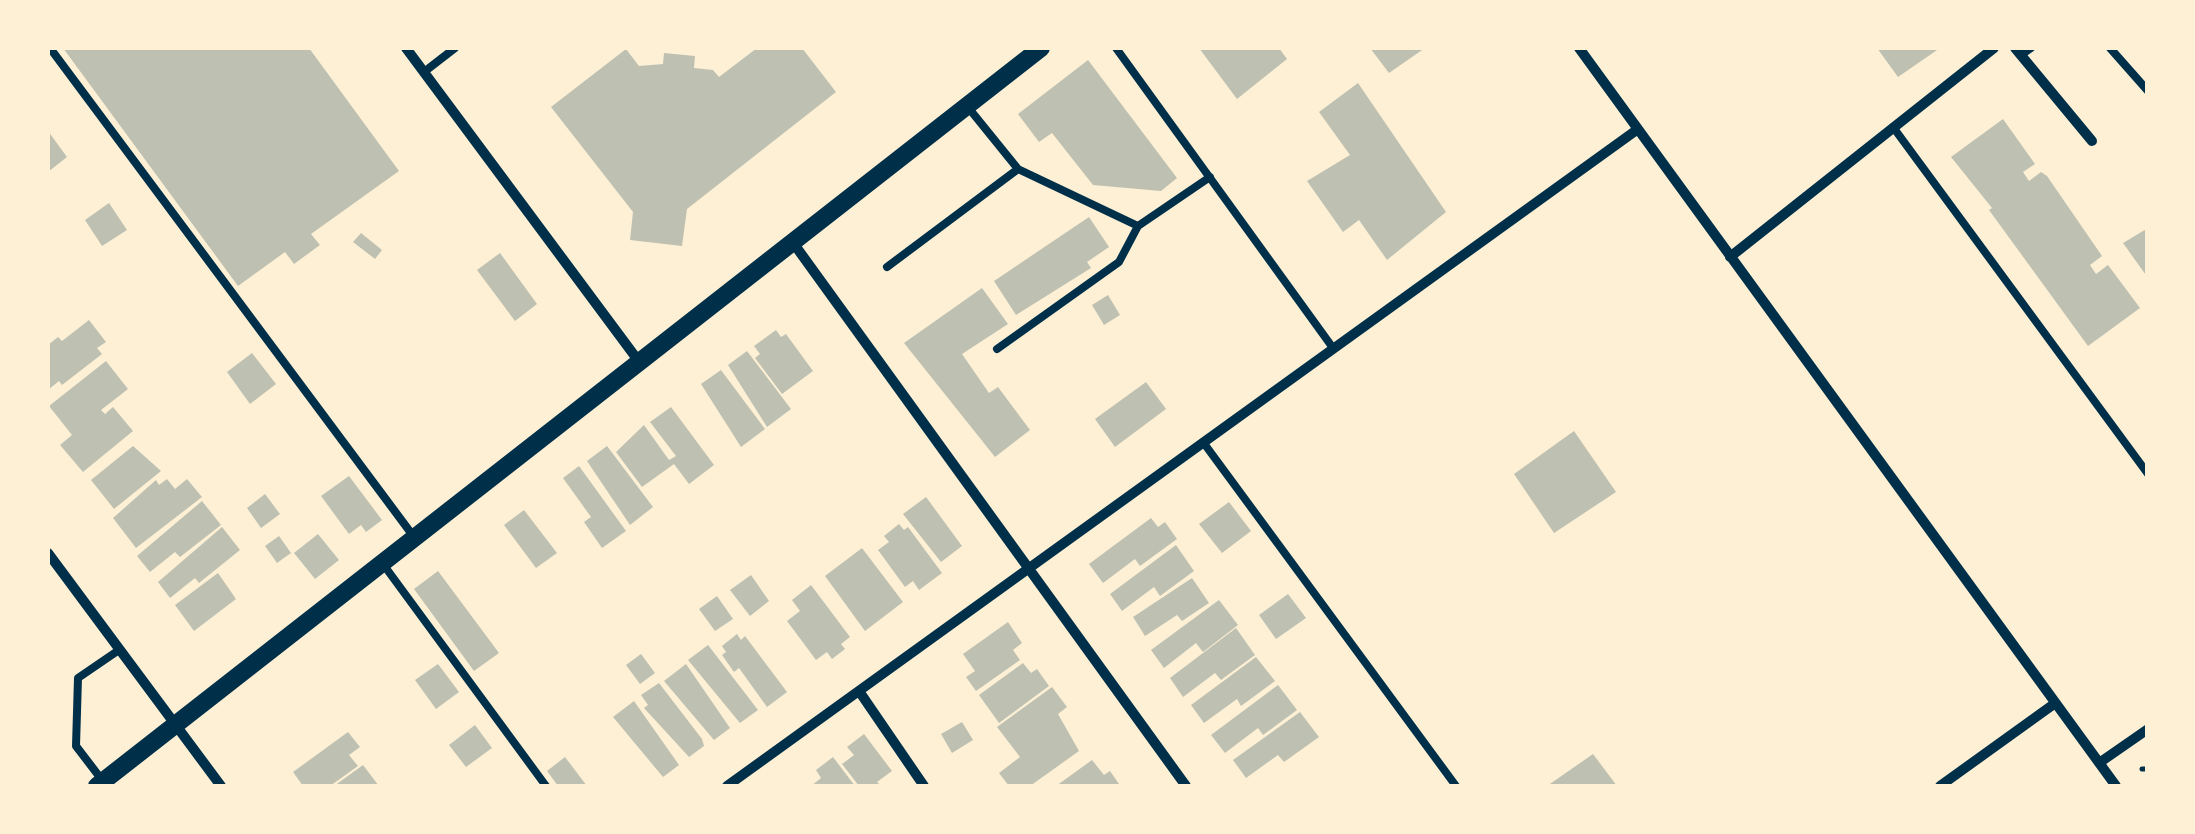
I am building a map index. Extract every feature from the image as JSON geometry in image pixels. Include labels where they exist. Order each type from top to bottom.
[{"type":"street","points":[[406,48],[641,364]]},
{"type":"street","points":[[100,784],[1041,48]]},
{"type":"street","points":[[1579,48],[2116,786]]},
{"type":"street","points":[[1730,257],[1994,48]]},
{"type":"street","points":[[2023,50],[2092,141]]},
{"type":"street","points":[[727,786],[1638,129]]},
{"type":"street","points":[[794,244],[1186,786]]},
{"type":"street","points":[[48,553],[221,786]]},
{"type":"street","points":[[859,691],[924,786]]},
{"type":"street","points":[[1940,786],[2054,704]]},
{"type":"street","points":[[2099,763],[2148,729]]},
{"type":"lane","points":[[50,48],[415,539]]},
{"type":"lane","points":[[424,72],[455,48]]},
{"type":"lane","points":[[1116,48],[1333,348]]},
{"type":"lane","points":[[2110,48],[2148,92]]},
{"type":"lane","points":[[967,106],[1018,169],[1138,226]]},
{"type":"lane","points":[[1893,127],[2148,474]]},
{"type":"lane","points":[[886,267],[1018,169]]},
{"type":"lane","points":[[997,349],[1120,262],[1138,226],[1210,178]]},
{"type":"lane","points":[[1204,442],[1456,786]]},
{"type":"lane","points":[[382,564],[546,786]]},
{"type":"lane","points":[[100,784],[76,746],[78,678],[119,650]]},
{"type":"building","points":[[63,48],[309,48],[399,171],[311,234],[320,245],[294,264],[285,252],[238,286]]},
{"type":"building","points":[[757,48],[802,48],[836,92],[687,209],[682,246],[630,240],[633,212],[551,107],[626,49],[639,66],[663,64],[664,53],[695,56],[694,68],[713,70],[719,77]]},
{"type":"building","points":[[1199,48],[1279,48],[1287,59],[1237,99]]},
{"type":"building","points":[[1370,48],[1425,48],[1389,73]]},
{"type":"building","points":[[1877,48],[1940,48],[1898,77]]},
{"type":"building","points":[[1088,60],[1177,178],[1161,191],[1093,185],[1052,133],[1039,142],[1018,114]]},
{"type":"building","points":[[1358,83],[1446,212],[1387,260],[1359,220],[1343,232],[1307,181],[1350,155],[1319,112]]},
{"type":"building","points":[[2003,119],[2035,164],[2023,172],[2029,181],[2041,172],[2047,176],[2102,256],[2090,265],[2096,274],[2108,265],[2140,308],[2088,346],[1989,210],[1992,208],[1951,157]]},
{"type":"building","points":[[48,131],[67,157],[48,172]]},
{"type":"building","points":[[109,203],[127,230],[102,246],[85,220]]},
{"type":"building","points":[[1089,217],[1109,247],[1087,262],[1091,268],[1016,315],[994,281]]},
{"type":"building","points":[[2148,228],[2148,278],[2123,243]]},
{"type":"building","points":[[361,233],[382,250],[375,259],[353,242]]},
{"type":"building","points":[[500,253],[537,304],[515,321],[477,270]]},
{"type":"building","points":[[982,288],[1008,324],[962,354],[989,393],[998,387],[1030,430],[995,457],[904,343]]},
{"type":"building","points":[[1108,295],[1120,315],[1104,325],[1092,305]]},
{"type":"building","points":[[89,320],[106,342],[97,348],[102,354],[62,385],[59,381],[48,390],[48,345],[58,337],[62,341]]},
{"type":"building","points":[[776,330],[781,337],[786,334],[813,371],[782,394],[755,358],[760,354],[754,346]]},
{"type":"building","points":[[747,351],[791,409],[767,427],[728,365]]},
{"type":"building","points":[[252,353],[276,384],[250,404],[227,372]]},
{"type":"building","points":[[106,361],[128,389],[101,410],[105,414],[113,407],[133,431],[83,472],[60,445],[72,435],[49,406]]},
{"type":"building","points":[[721,370],[765,429],[741,447],[701,384]]},
{"type":"building","points":[[1146,382],[1166,409],[1115,447],[1095,419]]},
{"type":"building","points":[[671,407],[714,465],[689,484],[674,464],[642,487],[616,452],[644,425],[669,460],[676,456],[650,422]]},
{"type":"building","points":[[1574,431],[1616,492],[1554,533],[1514,474]]},
{"type":"building","points":[[133,446],[161,471],[114,509],[91,480]]},
{"type":"building","points":[[607,446],[653,507],[630,525],[587,461]]},
{"type":"building","points":[[579,466],[626,531],[602,548],[584,522],[591,517],[563,478]]},
{"type":"building","points":[[349,476],[382,520],[366,532],[361,525],[349,534],[321,496]]},
{"type":"building","points":[[167,479],[175,489],[187,479],[202,497],[136,548],[113,518],[156,480],[159,485]]},
{"type":"building","points":[[265,494],[280,514],[261,528],[247,508]]},
{"type":"building","points":[[926,497],[962,546],[941,562],[903,514]]},
{"type":"building","points":[[202,501],[221,525],[180,557],[175,552],[150,572],[137,556]]},
{"type":"building","points":[[1229,502],[1251,531],[1222,553],[1199,524]]},
{"type":"building","points":[[524,510],[557,553],[536,568],[504,525]]},
{"type":"building","points":[[1151,518],[1158,527],[1165,522],[1177,539],[1140,566],[1135,559],[1103,583],[1089,564]]},
{"type":"building","points":[[899,524],[904,530],[908,527],[942,573],[919,590],[913,581],[905,587],[878,550],[889,542],[884,536]]},
{"type":"building","points":[[222,527],[240,550],[199,583],[195,578],[170,598],[158,582]]},
{"type":"building","points":[[318,534],[339,560],[315,579],[294,553]]},
{"type":"building","points":[[279,536],[291,553],[277,563],[265,546]]},
{"type":"building","points":[[1176,545],[1194,571],[1160,596],[1154,587],[1122,611],[1110,594]]},
{"type":"building","points":[[862,548],[903,602],[865,631],[825,576]]},
{"type":"building","points":[[438,571],[499,653],[474,671],[414,589]]},
{"type":"building","points":[[218,573],[236,599],[194,631],[175,605]]},
{"type":"building","points":[[751,575],[769,601],[750,616],[730,590]]},
{"type":"building","points":[[1192,578],[1209,603],[1182,621],[1177,615],[1145,636],[1133,617]]},
{"type":"building","points":[[811,585],[850,637],[841,644],[845,649],[832,659],[827,652],[816,660],[787,621],[800,611],[792,600]]},
{"type":"building","points":[[1288,594],[1306,618],[1276,639],[1259,615]]},
{"type":"building","points":[[717,596],[733,619],[715,631],[699,609]]},
{"type":"building","points":[[1219,600],[1238,625],[1203,652],[1196,643],[1164,668],[1151,650]]},
{"type":"building","points":[[1008,622],[1022,643],[1013,650],[1020,660],[976,691],[966,677],[975,671],[963,654]]},
{"type":"building","points":[[1236,628],[1255,655],[1221,680],[1215,673],[1183,697],[1170,678]]},
{"type":"building","points":[[737,634],[741,640],[745,636],[787,692],[767,707],[739,668],[734,672],[722,655],[726,652],[722,646]]},
{"type":"building","points":[[708,645],[758,710],[740,723],[688,660]]},
{"type":"building","points":[[641,654],[655,673],[640,684],[626,665]]},
{"type":"building","points":[[1256,657],[1275,681],[1241,706],[1237,699],[1204,723],[1191,705]]},
{"type":"building","points":[[1023,663],[1031,673],[1037,669],[1049,686],[999,723],[979,695]]},
{"type":"building","points":[[438,664],[459,692],[436,709],[415,680]]},
{"type":"building","points":[[686,664],[730,728],[714,740],[664,681]]},
{"type":"building","points":[[659,683],[702,739],[704,746],[689,757],[644,708],[648,705],[641,695]]},
{"type":"building","points":[[1278,685],[1297,710],[1263,735],[1258,728],[1225,753],[1211,735]]},
{"type":"building","points":[[1052,687],[1067,707],[1058,714],[1079,751],[1030,786],[1009,786],[999,773],[1020,757],[997,727]]},
{"type":"building","points":[[634,701],[679,765],[663,777],[613,717]]},
{"type":"building","points":[[1300,712],[1319,737],[1284,762],[1278,755],[1246,778],[1233,760]]},
{"type":"building","points":[[962,722],[973,740],[952,753],[941,734]]},
{"type":"building","points":[[475,725],[492,748],[466,767],[449,745]]},
{"type":"building","points":[[348,732],[360,747],[349,755],[358,766],[330,786],[303,786],[293,772]]},
{"type":"building","points":[[864,734],[892,771],[877,782],[881,786],[859,786],[842,764],[854,755],[847,747]]},
{"type":"building","points":[[1593,754],[1617,786],[1547,786]]},
{"type":"building","points":[[565,757],[587,786],[558,786],[547,771]]},
{"type":"building","points":[[833,757],[855,786],[811,786],[821,778],[816,770]]},
{"type":"building","points":[[1092,760],[1104,775],[1110,771],[1119,784],[1056,786]]},
{"type":"building","points":[[363,765],[379,786],[334,786]]}]
